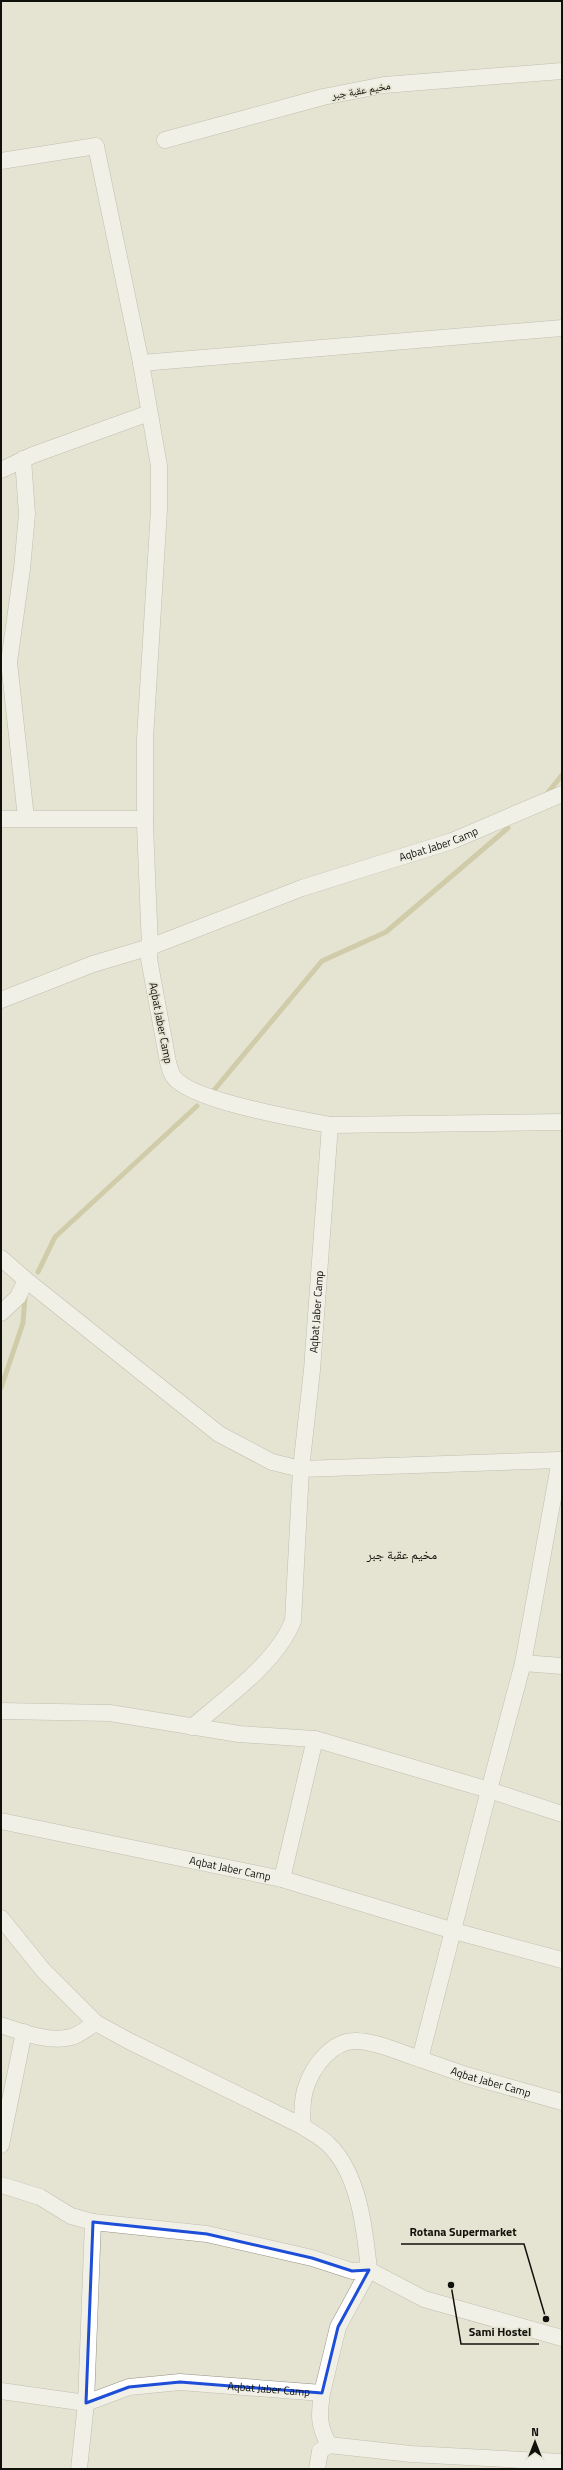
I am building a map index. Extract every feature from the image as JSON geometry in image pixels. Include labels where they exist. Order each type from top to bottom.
[{"type":"street","name":"مخيم عقبة جبر","points":[[165,140],[246,120],[323,97],[384,85],[562,71]]},
{"type":"street","points":[[1,161],[96,146],[141,363],[158,466],[158,508],[145,739],[145,819],[150,946],[93,964],[1,1000]]},
{"type":"street","points":[[141,363],[562,328]]},
{"type":"street","points":[[1,470],[23,459],[149,412]]},
{"type":"street","points":[[23,459],[27,514],[22,569],[5,663],[26,818]]},
{"type":"street","name":"Aqbat Jaber Camp","points":[[192,1727],[274,1652],[288,1632],[294,1608],[301,1469],[312,1370],[330,1125],[228,1104],[182,1084],[173,1077],[168,1062],[150,967],[150,946],[302,888],[452,841],[562,794]]},
{"type":"street","points":[[1,819],[145,819]]},
{"type":"street","points":[[330,1125],[562,1122]]},
{"type":"street","points":[[1,1258],[26,1280],[219,1434],[272,1462],[301,1469],[561,1456],[523,1663],[420,2059]]},
{"type":"street","points":[[1,1313],[18,1296],[26,1280]]},
{"type":"street","points":[[523,1663],[562,1666]]},
{"type":"street","points":[[1,1711],[110,1713],[239,1734],[315,1739],[489,1790],[562,1814]]},
{"type":"street","points":[[282,1879],[315,1739]]},
{"type":"street","name":"Aqbat Jaber Camp","points":[[1,1821],[282,1879],[454,1931],[562,1960]]},
{"type":"street","points":[[1,1918],[42,1970],[96,2023],[129,2042],[302,2126],[328,2144],[344,2162],[352,2179],[365,2234],[369,2270]]},
{"type":"street","points":[[1,2025],[24,2032],[63,2039],[73,2037],[96,2023]]},
{"type":"street","points":[[1,2145],[24,2032]]},
{"type":"street","name":"Aqbat Jaber Camp","points":[[302,2126],[302,2110],[305,2089],[326,2054],[337,2045],[346,2041],[359,2041],[420,2059],[466,2075],[562,2102]]},
{"type":"street","points":[[1,2185],[40,2197],[71,2216],[93,2222],[207,2234],[312,2258],[352,2271],[369,2270],[424,2299],[562,2338]]},
{"type":"street","points":[[79,2469],[86,2403],[93,2222]]},
{"type":"street","name":"Aqbat Jaber Camp","points":[[1,2391],[86,2403],[129,2388],[180,2382],[322,2393],[338,2327],[369,2270]]},
{"type":"street","points":[[322,2393],[319,2412],[320,2429],[329,2444],[410,2462],[562,2462]]},
{"type":"street","points":[[317,2469],[320,2451],[329,2444]]},
{"type":"highlighted area","points":[[93,2222],[207,2234],[312,2258],[352,2271],[369,2270],[338,2327],[322,2393],[180,2382],[129,2387],[86,2403]]},
{"type":"waterway","points":[[546,795],[562,775]]},
{"type":"waterway","points":[[210,1095],[322,961],[386,932],[508,828]]},
{"type":"waterway","points":[[38,1272],[55,1237],[197,1106]]},
{"type":"waterway","points":[[1,1388],[23,1323],[25,1297]]},
{"type":"place","name":"Sami Hostel","points":[[451,2285]]},
{"type":"place","name":"Rotana Supermarket","points":[[546,2319]]},
{"type":"district","name":"مخيم عقبة جبر","points":[[402,1554]]}]
